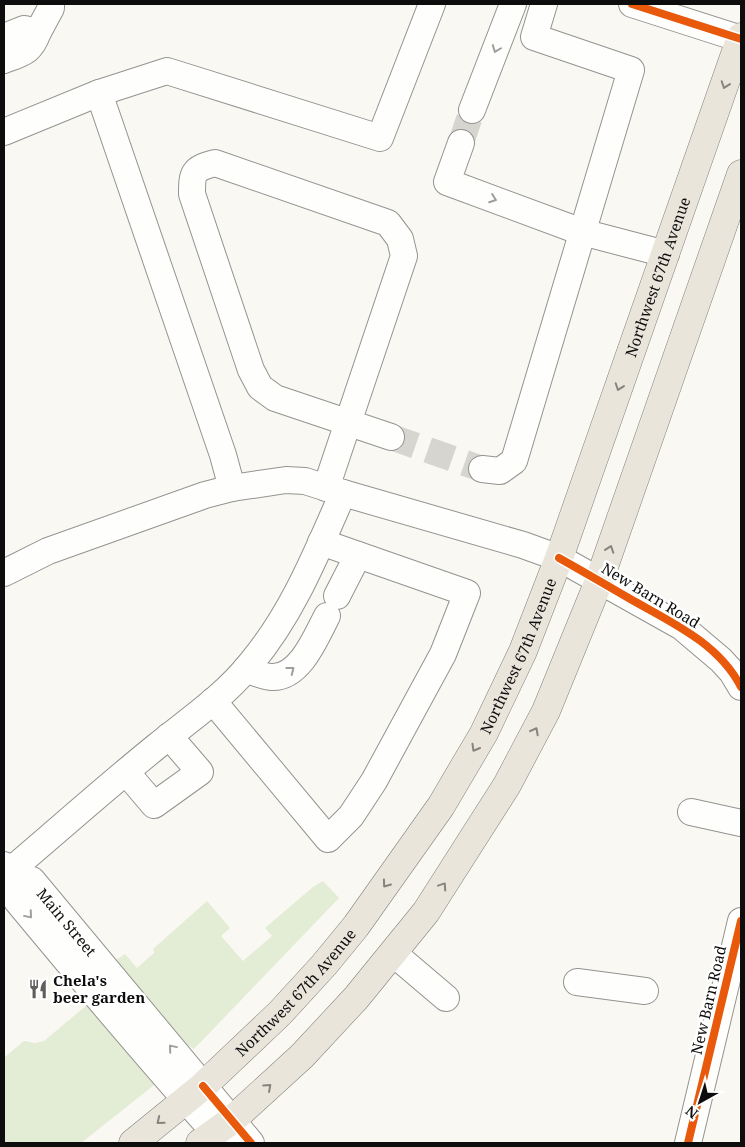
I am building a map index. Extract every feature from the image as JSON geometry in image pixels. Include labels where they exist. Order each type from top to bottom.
[{"type":"main road","name":"Northwest 67th Avenue","points":[[133,1143],[195,1093],[280,1013],[324,965],[356,926],[441,806],[484,733],[523,652],[559,558],[741,38]]},
{"type":"main road","points":[[217,1135],[302,1056],[356,998],[426,912],[507,785],[546,712],[599,580],[741,174]]},
{"type":"street","points":[[4,60],[28,50],[33,44],[51,8],[51,4]]},
{"type":"street","points":[[4,132],[99,94],[168,71],[380,138],[432,4]]},
{"type":"street","points":[[472,110],[513,4]]},
{"type":"street","points":[[482,469],[500,470],[514,461],[631,70],[534,37],[544,4]]},
{"type":"street","points":[[632,4],[741,38]]},
{"type":"street","points":[[4,37],[24,29],[38,32]]},
{"type":"street","points":[[99,94],[220,445],[232,488]]},
{"type":"street","points":[[461,143],[447,182],[582,232],[666,254]]},
{"type":"street","points":[[6,871],[213,701],[246,669],[273,634],[292,604],[321,542],[348,423],[404,256],[400,239],[388,223],[215,163],[200,167],[192,177],[192,194],[251,370],[260,387],[275,398],[348,423],[391,438]]},
{"type":"street","name":"New Barn Road","points":[[4,573],[42,553],[205,495],[232,488],[296,479],[523,545],[559,558],[682,627],[738,674]]},
{"type":"street","points":[[213,701],[328,839],[350,816],[374,781],[443,654],[467,593],[321,542]]},
{"type":"street","points":[[246,669],[270,677],[280,677],[288,673],[304,658],[358,555]]},
{"type":"street","points":[[126,772],[154,805],[200,772],[169,736]]},
{"type":"street","points":[[691,812],[741,823]]},
{"type":"street","name":"Main Street","points":[[6,871],[32,880],[195,1093],[217,1135],[251,1143]]},
{"type":"street","name":"New Barn Road","points":[[688,1143],[741,922]]},
{"type":"street","points":[[393,953],[446,998]]},
{"type":"street","points":[[577,982],[645,991]]},
{"type":"green space","points":[[323,881],[339,898],[194,1049],[177,1039],[114,961],[125,954],[137,968],[154,953],[153,949],[207,901],[230,928],[221,936],[243,961],[272,936],[265,928],[313,887]]},
{"type":"green space","points":[[87,1005],[154,1085],[81,1143],[4,1143],[4,1058],[24,1041],[35,1043],[44,1041]]},
{"type":"tunnel","points":[[461,143],[472,110]]},
{"type":"tunnel","points":[[391,437],[482,469]]},
{"type":"cycle path","points":[[632,4],[741,39]]},
{"type":"cycle path","points":[[559,558],[694,636],[720,658],[732,672],[741,687]]},
{"type":"cycle path","points":[[688,1143],[741,921]]},
{"type":"cycle path","points":[[203,1086],[251,1143]]},
{"type":"place","name":"Chela's beer garden","points":[[38,989]]}]
